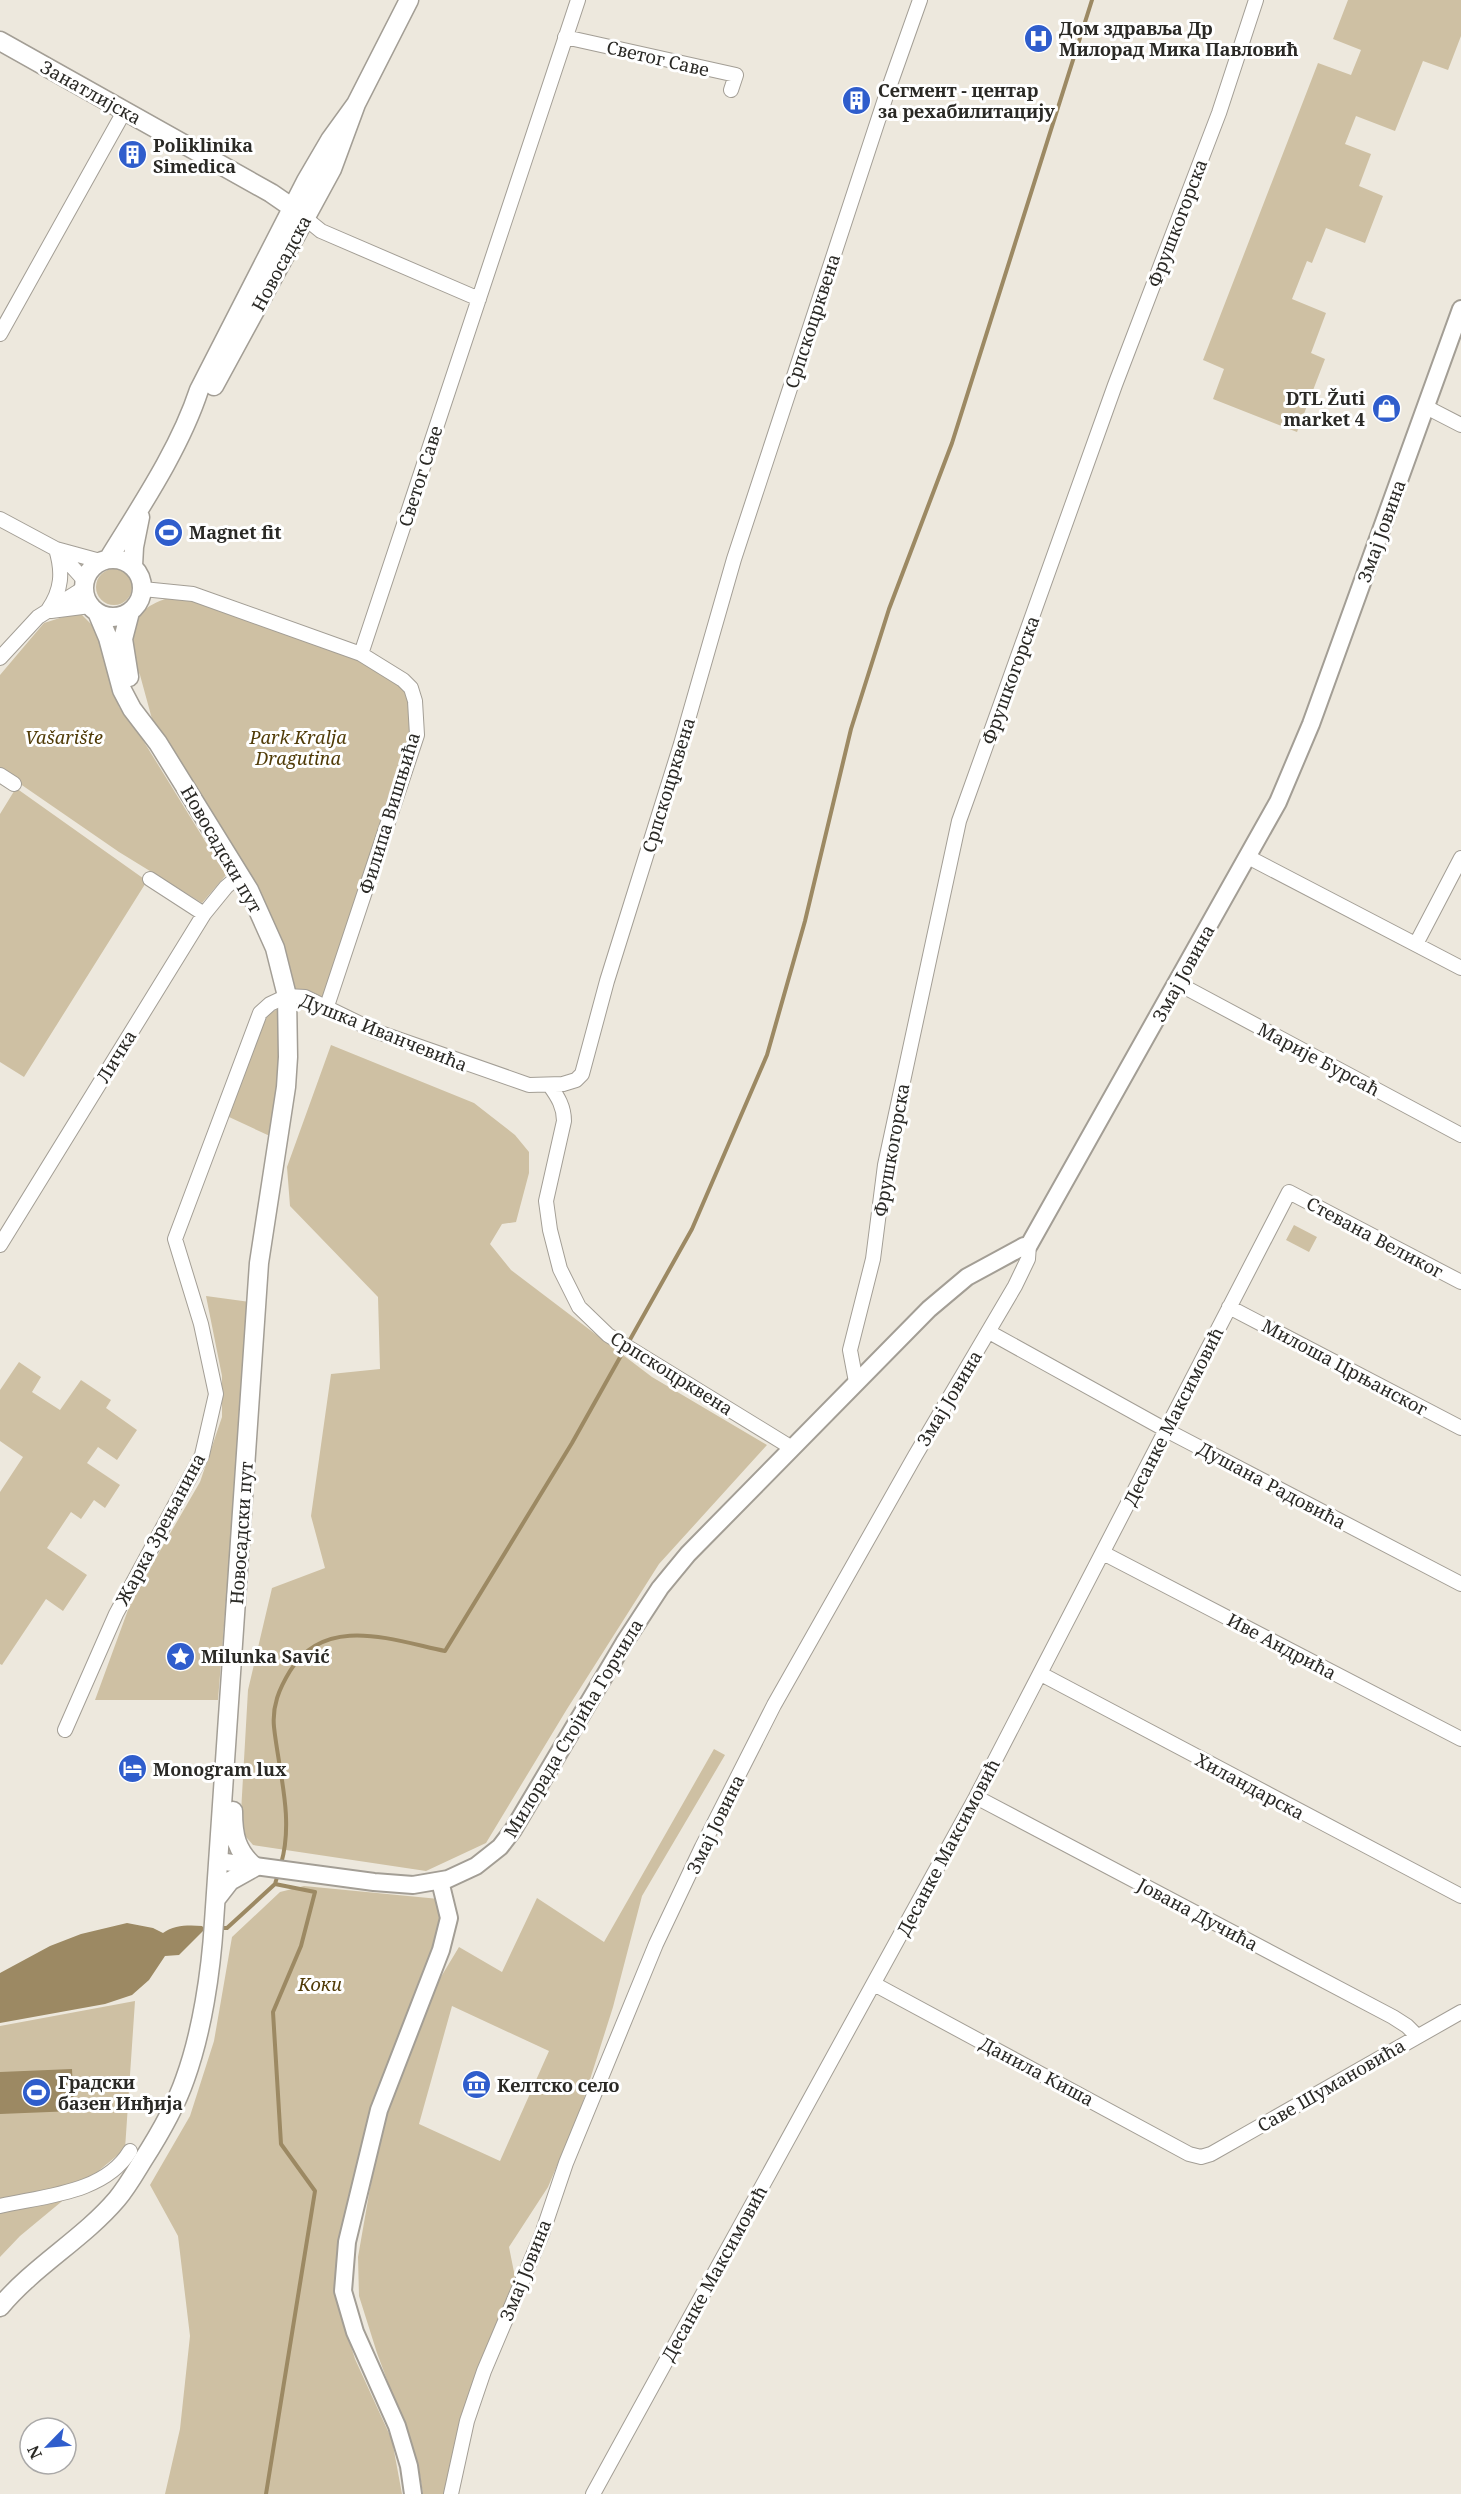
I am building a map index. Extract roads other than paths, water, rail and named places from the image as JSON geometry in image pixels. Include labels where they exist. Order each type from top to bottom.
[{"type":"main road","name":"Новосадска","points":[[104,560],[143,502],[192,413],[199,390],[298,212],[330,140],[356,104],[409,0]]},
{"type":"main road","name":"Занатлијска","points":[[0,41],[124,110],[298,212]]},
{"type":"main road","name":"Новосадска","points":[[133,566],[134,547],[143,502]]},
{"type":"main road","points":[[84,585],[93,566],[104,560],[117,558],[133,566],[142,581],[143,589]]},
{"type":"main road","name":"Новосадски пут","points":[[0,2307],[10,2295],[118,2198],[154,2144],[185,2079],[208,1989],[213,1945],[259,1263],[286,1087],[288,1057],[287,996],[275,948],[240,875],[122,690],[108,639],[84,585]]},
{"type":"main road","name":"Новосадски пут","points":[[143,589],[141,598],[130,612],[123,639],[125,661],[145,724]]},
{"type":"main road","points":[[94,609],[114,617],[130,612]]},
{"type":"main road","points":[[224,1784],[233,1804],[235,1841],[240,1851],[263,1868]]},
{"type":"main road","points":[[216,1900],[230,1881],[263,1868]]},
{"type":"street","name":"Светог Саве","points":[[361,654],[578,0]]},
{"type":"street","name":"Српскоцрквена","points":[[792,1448],[608,1335],[579,1307],[560,1269],[550,1230],[546,1201],[564,1112],[559,1098],[550,1086],[576,1080],[582,1074],[607,981],[681,744],[734,559],[886,96],[920,0]]},
{"type":"street","name":"Фрушкогорска","points":[[856,1382],[850,1350],[873,1259],[885,1165],[959,820],[1115,385],[1219,113],[1256,0]]},
{"type":"street","name":"Светог Саве","points":[[565,37],[736,75],[731,90]]},
{"type":"street","points":[[0,334],[124,110]]},
{"type":"street","points":[[298,212],[321,231],[479,299]]},
{"type":"street","name":"Змај Јовина","points":[[451,2494],[467,2421],[484,2371],[542,2234],[566,2163],[656,1944],[774,1705],[915,1455],[989,1332],[1028,1259],[1029,1245],[1289,780],[1461,309]]},
{"type":"street","points":[[1426,407],[1461,425]]},
{"type":"street","points":[[0,519],[56,549],[104,560]]},
{"type":"street","points":[[2,651],[38,617],[84,585],[56,549]]},
{"type":"street","points":[[46,612],[54,601],[61,578],[56,549]]},
{"type":"street","name":"Филипа Вишњића","points":[[143,589],[194,594],[361,654],[403,680],[411,688],[415,701],[417,735],[327,1006]]},
{"type":"street","points":[[46,612],[94,609]]},
{"type":"street","points":[[0,775],[14,784]]},
{"type":"street","points":[[1248,857],[1461,968]]},
{"type":"street","points":[[1416,944],[1461,858]]},
{"type":"street","name":"Личка","points":[[0,1245],[204,914],[226,886],[240,875]]},
{"type":"street","points":[[150,879],[204,914]]},
{"type":"street","name":"Марије Бурсаћ","points":[[1177,983],[1461,1135]]},
{"type":"street","name":"Душка Иванчевића","points":[[287,996],[305,997],[375,1031],[459,1062],[529,1085],[550,1086]]},
{"type":"street","name":"Жарка Зрењанина","points":[[65,1730],[116,1614],[202,1455],[216,1394],[201,1324],[175,1239],[256,1020],[270,1004],[287,996]]},
{"type":"street","name":"Стевана Великог","points":[[1289,1192],[1461,1282]]},
{"type":"street","name":"Десанке Максимовић","points":[[593,2494],[976,1797],[1289,1192]]},
{"type":"street","name":"Милорада Стојића Горчила","points":[[218,1861],[395,1885],[440,1881],[476,1866],[507,1839],[618,1652],[660,1588],[688,1554],[856,1382],[955,1287],[980,1269],[1029,1245]]},
{"type":"street","name":"Милоша Црњанског","points":[[1229,1307],[1461,1428]]},
{"type":"street","name":"Душана Радовића","points":[[989,1332],[1166,1430],[1461,1584]]},
{"type":"street","name":"Иве Андрића","points":[[1103,1553],[1461,1739]]},
{"type":"street","name":"Хиландарска","points":[[1041,1674],[1461,1896]]},
{"type":"street","name":"Јована Дучића","points":[[976,1797],[1393,2017],[1417,2036]]},
{"type":"street","points":[[413,2494],[409,2466],[397,2426],[355,2332],[343,2291],[347,2242],[379,2110],[441,1950],[448,1918],[440,1881]]},
{"type":"street","name":"Данила Киша","points":[[874,1984],[1190,2154],[1201,2157]]},
{"type":"street","name":"Саве Шумановића","points":[[1201,2157],[1211,2154],[1461,2012]]},
{"type":"street","points":[[0,2206],[93,2183],[115,2170],[130,2151]]},
{"type":"waterway","points":[[281,1864],[285,1847],[286,1813],[274,1712],[277,1698],[290,1671],[305,1653],[322,1642],[340,1637],[382,1637],[445,1651],[572,1443],[692,1229],[767,1055],[805,921],[851,729],[889,609],[952,443],[1092,0]]},
{"type":"waterway","points":[[220,1928],[227,1928],[275,1884],[278,1874]]},
{"type":"waterway","points":[[266,2494],[315,2191],[281,2144],[273,2012],[301,1946],[315,1892],[275,1884]]},
{"type":"place","name":"Дом здравља Др Милорад Мика Павловић","points":[[1038,38]]},
{"type":"place","name":"Сегмент - центар за рехабилитацију","points":[[857,100]]},
{"type":"place","name":"Poliklinika Simedica","points":[[132,155]]},
{"type":"place","name":"DTL Žuti market 4","points":[[1386,408]]},
{"type":"place","name":"Magnet fit","points":[[168,532]]},
{"type":"place","name":"Milunka Savić","points":[[180,1656]]},
{"type":"place","name":"Monogram lux","points":[[132,1769]]},
{"type":"place","name":"Келтско село","points":[[476,2085]]},
{"type":"place","name":"Градски базен Инђија","points":[[37,2092]]},
{"type":"park label","name":"Vašarište","points":[[64,737]]},
{"type":"park label","name":"Park Kralja Dragutina","points":[[298,747]]},
{"type":"park label","name":"Коки","points":[[320,1984]]}]
